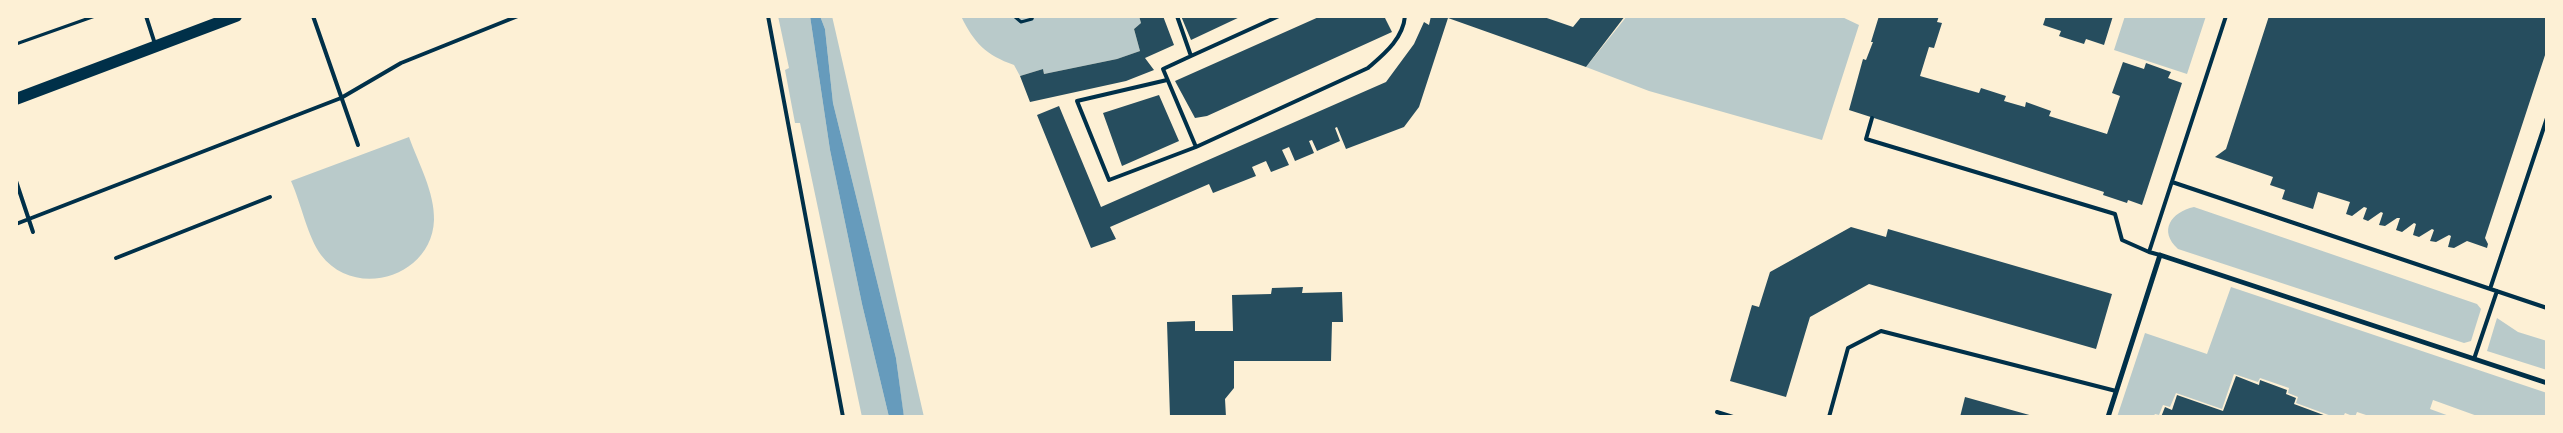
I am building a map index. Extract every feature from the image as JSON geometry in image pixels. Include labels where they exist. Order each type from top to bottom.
[{"type":"main road","points":[[16,99],[236,16]]},
{"type":"street","points":[[2108,417],[2160,255],[2547,383]]},
{"type":"lane","points":[[146,16],[156,46]]},
{"type":"lane","points":[[313,16],[358,145]]},
{"type":"lane","points":[[16,224],[341,98],[401,63],[518,16]]},
{"type":"lane","points":[[768,16],[802,191],[842,417]]},
{"type":"lane","points":[[1177,16],[1192,56]]},
{"type":"lane","points":[[1196,147],[1163,69],[1279,16]]},
{"type":"lane","points":[[1167,80],[1077,101],[1109,180],[1196,147],[1368,68],[1391,48],[1404,24],[1405,16]]},
{"type":"lane","points":[[2149,252],[2226,16]]},
{"type":"lane","points":[[1872,118],[1866,140],[2115,214],[2122,240],[2160,255]]},
{"type":"lane","points":[[2490,288],[2547,118]]},
{"type":"lane","points":[[16,182],[33,232]]},
{"type":"lane","points":[[2172,182],[2547,308]]},
{"type":"lane","points":[[116,258],[270,197]]},
{"type":"lane","points":[[2474,359],[2497,291]]},
{"type":"lane","points":[[1828,417],[1848,348],[1881,331],[2116,390]]},
{"type":"lane","points":[[1717,412],[1733,417]]},
{"type":"path","points":[[16,44],[94,16]]},
{"type":"path","points":[[1014,16],[1021,22],[1032,19],[1033,16]]},
{"type":"shaded area","points":[[778,16],[810,16],[830,150],[862,304],[889,417],[862,417],[800,123],[795,123],[785,70],[789,68]]},
{"type":"shaded area","points":[[820,16],[832,16],[924,417],[904,417],[896,358],[833,103],[825,29]]},
{"type":"shaded area","points":[[961,16],[1139,16],[1141,23],[1134,29],[1140,51],[1117,59],[1044,74],[1043,69],[1020,76],[1014,65],[988,52],[976,41]]},
{"type":"shaded area","points":[[1627,16],[1840,16],[1859,25],[1822,140],[1649,91],[1586,67]]},
{"type":"shaded area","points":[[2125,16],[2206,16],[2187,74],[2114,50]]},
{"type":"shaded area","points":[[409,137],[432,199],[434,220],[430,240],[420,256],[406,268],[390,276],[371,279],[353,277],[336,269],[316,248],[291,181]]},
{"type":"shaded area","points":[[2194,207],[2477,304],[2481,309],[2471,341],[2464,343],[2178,249],[2169,236],[2168,229],[2170,223],[2179,213]]},
{"type":"shaded area","points":[[2231,287],[2547,393],[2547,417],[2480,417],[2433,400],[2430,409],[2452,417],[2372,417],[2357,412],[2355,417],[2345,413],[2343,417],[2334,417],[2296,403],[2298,397],[2288,393],[2289,388],[2260,378],[2258,382],[2234,374],[2222,409],[2176,393],[2170,407],[2163,405],[2159,415],[2155,414],[2153,417],[2117,417],[2145,333],[2207,354]]},
{"type":"shaded area","points":[[2497,318],[2518,332],[2547,341],[2547,370],[2487,351]]},
{"type":"water","points":[[810,16],[820,16],[825,29],[833,103],[896,358],[904,417],[889,417],[862,304],[830,150]]},
{"type":"building","points":[[1139,16],[1163,16],[1174,45],[1145,58],[1154,70],[1126,81],[1030,102],[1020,76],[1043,69],[1044,74],[1117,59],[1140,51],[1134,29],[1141,23]]},
{"type":"building","points":[[1181,16],[1242,16],[1191,40]]},
{"type":"building","points":[[1321,16],[1384,16],[1392,32],[1207,116],[1195,118],[1175,81]]},
{"type":"building","points":[[1431,16],[1541,16],[1573,27],[1582,16],[1625,16],[1586,67],[1448,18],[1419,107],[1404,127],[1346,149],[1337,127],[1335,128],[1340,141],[1317,151],[1312,140],[1309,141],[1314,153],[1295,161],[1289,147],[1282,150],[1289,165],[1271,172],[1266,161],[1252,167],[1256,176],[1213,193],[1209,184],[1110,227],[1116,239],[1091,248],[1037,115],[1059,106],[1101,207],[1386,82],[1414,44],[1424,22],[1429,25]]},
{"type":"building","points":[[1879,16],[1939,16],[1937,22],[1942,23],[1934,48],[1929,47],[1920,76],[1979,93],[1981,88],[2006,96],[2004,101],[2025,107],[2026,102],[2051,111],[2049,116],[2107,134],[2120,96],[2112,93],[2123,62],[2144,69],[2146,63],[2171,72],[2168,78],[2182,83],[2142,205],[2128,200],[2127,203],[2103,195],[2104,192],[1849,110],[1863,59],[1866,60],[1873,42],[1871,42]]},
{"type":"building","points":[[2046,16],[2113,16],[2104,45],[2086,39],[2084,44],[2059,36],[2061,31],[2043,25]]},
{"type":"building","points":[[2269,16],[2547,16],[2547,49],[2485,238],[2488,244],[2487,248],[2467,241],[2454,248],[2448,247],[2451,236],[2449,235],[2436,242],[2430,241],[2434,230],[2432,229],[2419,237],[2413,235],[2416,224],[2414,223],[2402,232],[2396,230],[2400,218],[2385,226],[2379,225],[2383,213],[2381,212],[2368,221],[2363,219],[2367,208],[2364,207],[2352,216],[2346,214],[2350,202],[2318,192],[2313,209],[2282,199],[2285,190],[2270,185],[2273,177],[2215,157],[2226,149]]},
{"type":"building","points":[[1159,95],[1179,141],[1122,166],[1103,113]]},
{"type":"building","points":[[1851,227],[1886,237],[1888,229],[2112,294],[2096,349],[1869,284],[1810,317],[1786,397],[1730,381],[1752,305],[1759,307],[1770,272]]},
{"type":"building","points":[[1303,287],[1302,293],[1342,292],[1343,322],[1332,322],[1331,361],[1234,361],[1234,388],[1225,399],[1226,417],[1170,417],[1167,322],[1195,321],[1195,331],[1233,331],[1232,295],[1271,294],[1272,288]]},
{"type":"building","points":[[2236,376],[2259,385],[2260,380],[2287,390],[2286,394],[2296,398],[2294,404],[2329,417],[2161,417],[2165,407],[2172,410],[2177,395],[2223,411]]},
{"type":"building","points":[[1965,397],[2033,416],[2033,417],[1960,417]]}]
